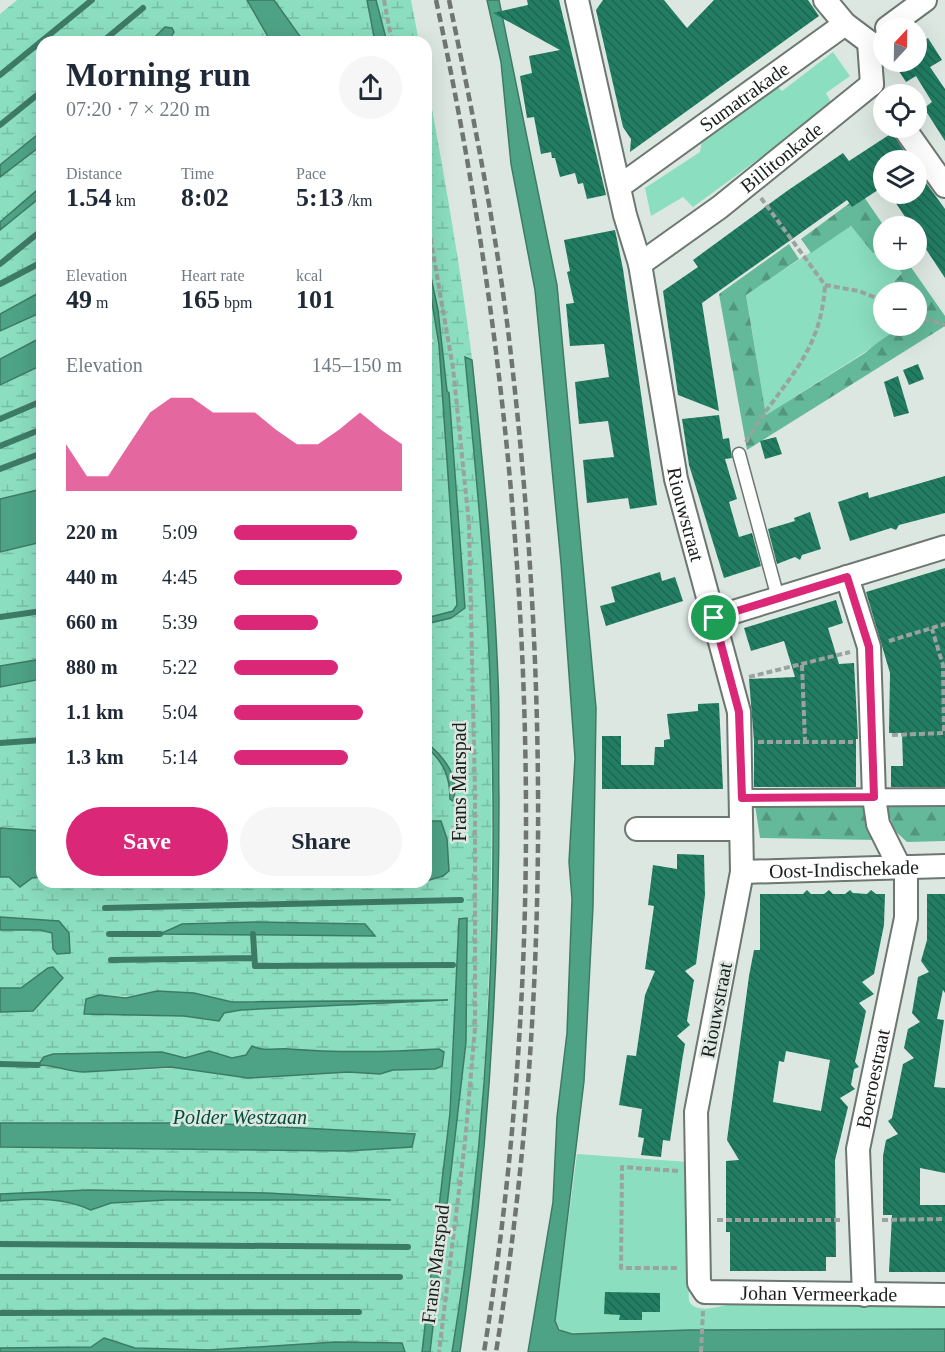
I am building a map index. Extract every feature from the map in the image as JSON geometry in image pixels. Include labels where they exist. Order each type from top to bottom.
[{"type":"street","points":[[825,0],[844,24],[873,32]]},
{"type":"street","points":[[901,18],[925,0]]},
{"type":"street","name":"Riouwstraat","points":[[579,1],[620,186],[640,264],[676,479],[739,712],[742,872],[696,1112],[698,1276]]},
{"type":"street","name":"Sumatrakade","points":[[620,186],[844,24]]},
{"type":"street","name":"Billitonkade","points":[[640,264],[873,96]]},
{"type":"street","points":[[911,138],[945,186]]},
{"type":"street","points":[[714,618],[945,547]]},
{"type":"street","points":[[847,577],[869,647],[874,797],[878,824],[902,866]]},
{"type":"street","points":[[742,798],[945,797]]},
{"type":"street","points":[[638,829],[741,829]]},
{"type":"street","name":"Boeroestraat","points":[[864,1295],[858,1149],[906,918],[902,866]]},
{"type":"street","name":"Oost-Indischekade","points":[[742,872],[945,866]]},
{"type":"street","name":"Johan Vermeerkade","points":[[698,1276],[705,1292],[945,1295]]},
{"type":"lane","points":[[739,454],[778,598]]},
{"type":"path","points":[[384,0],[391,36]]},
{"type":"path","points":[[739,454],[816,337],[824,313],[825,285],[766,205]]},
{"type":"path","name":"Frans Marspad","points":[[432,247],[453,368],[469,524],[475,792],[475,1028],[465,1142],[439,1352]]},
{"type":"path","points":[[825,285],[859,291],[873,297]]},
{"type":"path","points":[[927,320],[945,325]]},
{"type":"path","points":[[731,681],[802,665],[945,624]]},
{"type":"path","points":[[740,742],[872,739],[944,733],[943,665],[932,628]]},
{"type":"path","points":[[802,665],[805,741]]},
{"type":"path","points":[[696,1172],[622,1167],[621,1268],[698,1276]]},
{"type":"path","points":[[698,1220],[945,1219]]},
{"type":"path","points":[[701,1328],[701,1352]]},
{"type":"green space","points":[[17,0],[247,0],[268,36],[36,36],[36,136],[0,165],[0,14]]},
{"type":"green space","points":[[274,0],[369,0],[377,36],[300,36]]},
{"type":"green space","points":[[376,0],[411,0],[418,36],[383,36]]},
{"type":"green space","points":[[833,52],[850,76],[826,93],[832,104],[767,160],[760,158],[693,207],[683,197],[651,216],[645,188],[700,152],[702,140],[778,87],[782,91]]},
{"type":"green space","name":"Polder Westzaan","points":[[432,109],[472,357],[482,452],[472,361],[490,680],[492,848],[487,1017],[475,1185],[452,1352],[430,1352],[466,1042],[459,920],[450,1113],[422,1352],[405,1352],[402,1343],[335,1342],[209,1350],[135,1348],[104,1339],[91,1347],[0,1348],[0,1201],[57,1200],[91,1210],[111,1203],[166,1200],[377,1200],[168,1191],[0,1194],[0,1147],[347,1151],[412,1147],[348,1130],[98,1122],[0,1123],[0,1012],[14,1012],[48,968],[21,988],[0,988],[0,930],[40,930],[52,933],[53,949],[56,954],[70,953],[59,921],[0,917],[0,877],[36,877],[36,888],[432,888],[432,879],[449,871],[447,839],[441,821],[432,821],[432,342],[434,341],[432,338]],"holes":[[[445,391],[449,393],[465,608],[454,610],[457,605]],[[256,922],[365,924],[374,936],[203,933],[182,924]],[[99,995],[232,1002],[431,1000],[241,1010],[224,1013],[208,1020]],[[439,1049],[442,1066],[435,1069],[393,1070],[380,1074],[348,1072],[248,1078],[181,1068],[84,1072],[39,1064],[44,1057],[53,1054],[162,1052],[185,1058],[209,1051],[232,1058],[261,1050],[341,1053]]]},
{"type":"green space","points":[[36,150],[36,191],[0,222],[0,177]]},
{"type":"green space","points":[[862,194],[877,216],[873,216],[873,253],[851,226],[811,253],[801,239]]},
{"type":"green space","points":[[36,201],[36,294],[0,314],[0,230]]},
{"type":"green space","points":[[851,226],[873,252],[873,270],[899,270],[902,273],[894,282],[873,282],[873,336],[890,336],[766,415],[746,294]]},
{"type":"green space","points":[[789,244],[799,259],[746,295],[766,415],[865,353],[888,336],[927,336],[927,290],[945,316],[945,326],[747,450],[719,294]]},
{"type":"green space","points":[[899,270],[913,270],[921,282],[894,282],[902,273]]},
{"type":"green space","points":[[36,315],[36,340],[0,359],[0,331]]},
{"type":"green space","points":[[36,368],[36,490],[0,499],[0,385]]},
{"type":"green space","points":[[36,543],[36,660],[0,666],[0,552]]},
{"type":"green space","points":[[36,680],[36,831],[0,828],[0,687]]},
{"type":"green space","points":[[868,802],[878,840],[760,838],[755,805]]},
{"type":"green space","points":[[945,804],[945,841],[907,842],[894,830],[886,805]]},
{"type":"green space","points":[[577,1154],[688,1162],[685,1199],[689,1301],[697,1308],[732,1304],[945,1306],[945,1329],[563,1333],[555,1321]]},
{"type":"shaded area","points":[[247,0],[274,0],[300,36],[268,36]]},
{"type":"shaded area","points":[[367,0],[376,0],[385,36],[374,36]]},
{"type":"shaded area","points":[[487,0],[499,0],[557,285],[596,708],[593,906],[584,1081],[555,1321],[559,1330],[572,1334],[689,1330],[945,1329],[945,1352],[528,1352],[553,1202],[557,1117],[567,1033],[572,899],[569,862],[575,758],[561,563],[535,290],[511,164],[501,62]]},
{"type":"shaded area","points":[[165,27],[172,28],[174,32],[172,36],[156,36]]},
{"type":"shaded area","points":[[36,136],[36,150],[0,177],[0,165]]},
{"type":"shaded area","points":[[36,191],[36,201],[0,230],[0,222]]},
{"type":"shaded area","points":[[432,282],[449,393],[465,608],[451,618],[432,623],[432,616],[453,611],[457,605],[439,345],[432,302]]},
{"type":"shaded area","points":[[36,294],[36,315],[0,331],[0,314]]},
{"type":"shaded area","points":[[36,340],[36,368],[0,385],[0,359]]},
{"type":"shaded area","points":[[465,357],[472,360],[494,599],[499,709],[498,869],[494,1007],[484,1145],[460,1352],[452,1352],[465,1268],[483,1100],[492,930],[492,761],[488,637],[480,517]]},
{"type":"shaded area","points":[[36,490],[36,543],[0,552],[0,499]]},
{"type":"shaded area","points":[[36,660],[36,680],[0,687],[0,666]]},
{"type":"shaded area","points":[[432,748],[444,760],[452,775],[455,784],[453,801],[450,799],[445,770],[432,753]]},
{"type":"shaded area","points":[[432,821],[441,821],[447,839],[449,871],[443,876],[432,879]]},
{"type":"shaded area","points":[[0,828],[36,831],[36,878],[20,887],[9,877],[0,877]]},
{"type":"shaded area","points":[[0,917],[59,921],[69,933],[70,953],[57,954],[53,949],[52,933],[40,930],[0,930]]},
{"type":"shaded area","points":[[467,918],[466,1042],[430,1352],[422,1352],[450,1113],[459,919]]},
{"type":"shaded area","points":[[256,922],[365,924],[375,936],[160,934],[182,924]]},
{"type":"shaded area","points":[[53,967],[63,978],[33,1011],[0,1012],[0,988],[21,988],[48,968]]},
{"type":"shaded area","points":[[157,991],[194,993],[232,1002],[448,1000],[241,1010],[224,1013],[219,1021],[184,1016],[84,1014],[86,999],[99,995],[126,998]]},
{"type":"shaded area","points":[[252,1046],[266,1049],[364,1052],[439,1049],[444,1052],[442,1066],[435,1069],[393,1070],[380,1074],[348,1072],[248,1078],[171,1067],[84,1072],[38,1065],[44,1057],[53,1054],[162,1052],[185,1058],[209,1051],[232,1058],[246,1055]]},
{"type":"shaded area","points":[[0,1123],[205,1123],[415,1134],[412,1147],[347,1151],[0,1147]]},
{"type":"shaded area","points":[[88,1190],[267,1193],[391,1200],[166,1200],[111,1203],[91,1210],[57,1200],[0,1201],[0,1194]]},
{"type":"shaded area","points":[[104,1338],[135,1348],[209,1350],[335,1342],[402,1343],[405,1352],[0,1352],[0,1348],[91,1347]]},
{"type":"building","points":[[527,0],[559,0],[606,195],[587,199],[583,183],[578,184],[575,173],[560,177],[551,152],[541,154],[534,117],[527,118],[520,76],[532,73],[529,56],[560,50],[493,13],[528,5]]},
{"type":"building","points":[[603,0],[664,0],[687,28],[714,0],[808,0],[819,16],[630,152],[631,139],[623,127],[596,10]]},
{"type":"building","points":[[927,39],[942,60],[930,67],[945,89],[945,141],[927,113],[927,106],[932,102],[927,94],[927,84],[921,84],[916,76],[906,82],[900,72],[927,72]]},
{"type":"building","points":[[884,138],[895,138],[903,150],[873,150],[873,193],[852,207],[847,200],[702,303],[719,411],[678,395],[663,291],[698,267],[693,260],[787,191],[843,153],[849,161]]},
{"type":"building","points":[[927,184],[945,209],[945,278],[927,251],[927,216],[904,216],[897,204],[927,204]]},
{"type":"building","points":[[615,230],[623,269],[657,505],[630,509],[628,498],[587,503],[583,460],[614,457],[608,421],[579,424],[575,382],[609,377],[604,344],[570,346],[566,304],[574,303],[567,272],[570,271],[564,240]]},
{"type":"building","points":[[918,364],[924,379],[909,385],[903,370]]},
{"type":"building","points":[[898,376],[909,413],[894,417],[884,382]]},
{"type":"building","points":[[719,415],[723,439],[729,438],[732,458],[725,459],[737,499],[729,502],[739,537],[752,533],[761,566],[724,578],[689,465],[682,419]]},
{"type":"building","points":[[776,437],[782,454],[765,459],[760,441]]},
{"type":"building","points":[[945,476],[945,513],[899,525],[896,530],[891,528],[850,541],[838,502],[868,492],[869,498]]},
{"type":"building","points":[[810,512],[821,549],[802,555],[800,560],[795,557],[777,564],[768,529],[795,521],[794,518]]},
{"type":"building","points":[[945,568],[945,787],[891,787],[891,766],[903,766],[902,733],[889,733],[890,673],[866,592]]},
{"type":"building","points":[[660,572],[662,581],[675,577],[683,601],[606,626],[600,606],[615,602],[611,587]]},
{"type":"building","points":[[836,600],[843,623],[828,628],[839,664],[854,663],[858,739],[856,739],[856,787],[754,787],[754,741],[749,679],[795,677],[784,641],[751,651],[744,628]]},
{"type":"building","points":[[719,703],[723,789],[602,789],[602,736],[621,736],[621,765],[654,765],[655,747],[664,747],[664,740],[670,739],[667,714],[698,711],[698,704]]},
{"type":"building","points":[[677,854],[704,855],[705,895],[696,964],[685,971],[694,980],[687,1021],[690,1025],[677,1036],[685,1044],[670,1141],[663,1140],[661,1157],[641,1155],[644,1138],[638,1137],[642,1109],[619,1105],[627,1055],[636,1056],[645,995],[655,971],[645,969],[654,906],[648,905],[653,865],[677,869]]},
{"type":"building","points":[[807,890],[811,894],[824,894],[829,890],[833,894],[845,894],[850,890],[853,893],[867,894],[871,890],[876,894],[885,894],[884,925],[874,974],[862,982],[874,994],[859,1003],[866,1011],[855,1062],[859,1067],[854,1069],[851,1085],[855,1089],[840,1098],[848,1107],[835,1160],[836,1257],[826,1257],[826,1271],[730,1271],[730,1232],[726,1232],[726,1161],[739,1160],[727,1140],[749,976],[754,950],[760,950],[760,894],[803,894]],"holes":[[[786,1051],[830,1060],[821,1111],[773,1102],[779,1061],[784,1062]]]},
{"type":"building","points":[[927,894],[945,894],[945,993],[943,990],[937,1019],[944,1020],[934,1087],[945,1088],[945,1173],[920,1168],[920,1205],[945,1205],[945,1272],[889,1272],[892,1215],[883,1215],[883,1156],[886,1140],[898,1134],[888,1121],[892,1118],[903,1064],[914,1058],[904,1048],[908,1029],[920,1022],[912,1013],[918,977],[929,972],[921,961],[927,940]]},
{"type":"building","points":[[605,1292],[660,1293],[660,1312],[642,1312],[642,1320],[619,1320],[620,1315],[604,1314]]},
{"type":"waterway","points":[[48,36],[92,0]]},
{"type":"waterway","points":[[109,36],[143,8]]},
{"type":"waterway","points":[[0,75],[36,46]]},
{"type":"waterway","points":[[0,125],[36,96]]},
{"type":"waterway","points":[[0,264],[36,235]]},
{"type":"waterway","points":[[0,284],[36,265]]},
{"type":"waterway","points":[[0,419],[36,404]]},
{"type":"waterway","points":[[0,446],[36,431]]},
{"type":"waterway","points":[[0,469],[36,455]]},
{"type":"waterway","points":[[0,617],[36,612]]},
{"type":"waterway","points":[[0,743],[36,740]]},
{"type":"waterway","points":[[105,908],[461,900]]},
{"type":"waterway","points":[[109,934],[160,934]]},
{"type":"waterway","points":[[253,934],[255,966],[453,965]]},
{"type":"waterway","points":[[111,960],[254,958]]},
{"type":"waterway","points":[[0,1064],[38,1065]]},
{"type":"waterway","points":[[0,1244],[408,1247]]},
{"type":"waterway","points":[[0,1277],[400,1277]]},
{"type":"waterway","points":[[0,1313],[359,1312]]},
{"type":"railway","points":[[436,0],[468,167],[494,335],[512,504],[523,674],[526,844],[521,1014],[507,1183],[484,1352]]},
{"type":"railway","points":[[449,0],[482,164],[508,330],[522,457],[537,713],[538,841],[535,970],[527,1098],[514,1225],[496,1352]]},
{"type":"route","points":[[847,577],[869,647],[874,797],[742,798],[739,712],[714,618],[847,577]]}]
